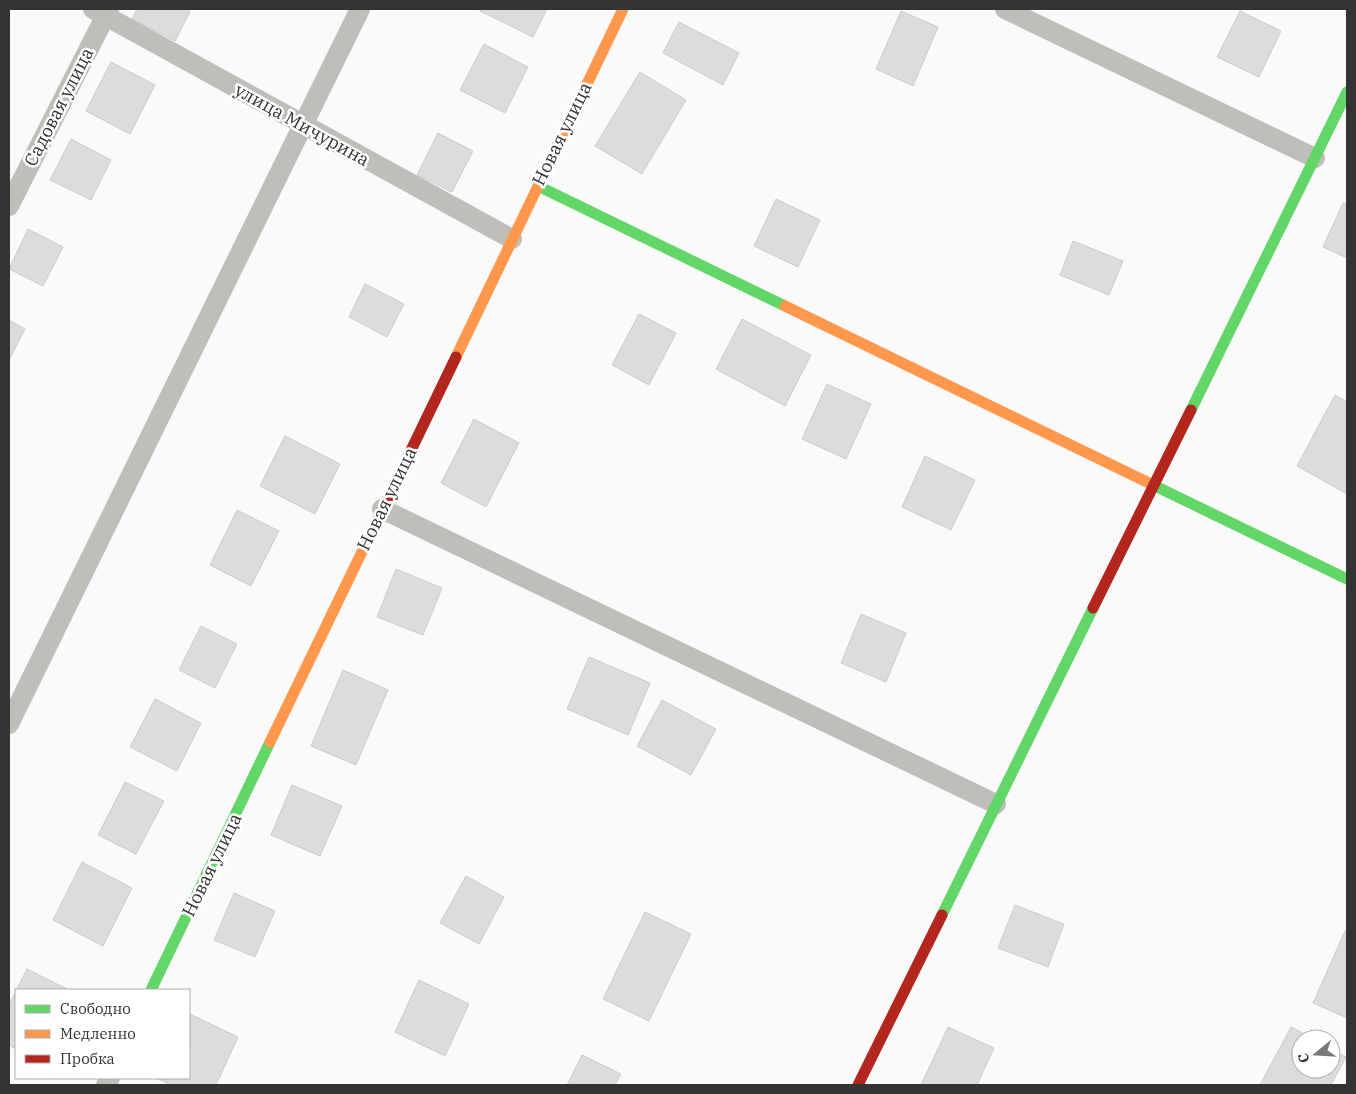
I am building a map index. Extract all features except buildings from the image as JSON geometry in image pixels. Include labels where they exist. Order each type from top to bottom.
[{"type":"street","points":[[9,724],[360,9]]},
{"type":"street","name":"Новая улица","points":[[152,989],[623,9]]},
{"type":"street","points":[[1005,9],[1315,158]]},
{"type":"street","name":"улица Мичурина","points":[[102,11],[304,126],[512,239]]},
{"type":"street","name":"Садовая улица","points":[[9,206],[102,11]]},
{"type":"street","points":[[858,1085],[1347,92]]},
{"type":"street","points":[[538,186],[1347,579]]},
{"type":"street","points":[[382,509],[996,804]]},
{"type":"traffic: fast","points":[[1191,410],[1347,92]]},
{"type":"traffic: fast","points":[[538,186],[785,306]]},
{"type":"traffic: fast","points":[[1151,484],[1347,579]]},
{"type":"traffic: fast","points":[[942,915],[1093,608]]},
{"type":"traffic: fast","points":[[151,989],[270,742]]},
{"type":"traffic: slow","points":[[456,357],[623,9]]},
{"type":"traffic: slow","points":[[785,306],[1151,484]]},
{"type":"traffic: slow","points":[[270,742],[388,498]]},
{"type":"traffic: jam","points":[[388,498],[456,357]]},
{"type":"traffic: jam","points":[[1093,608],[1191,410]]},
{"type":"traffic: jam","points":[[858,1085],[942,915]]}]
